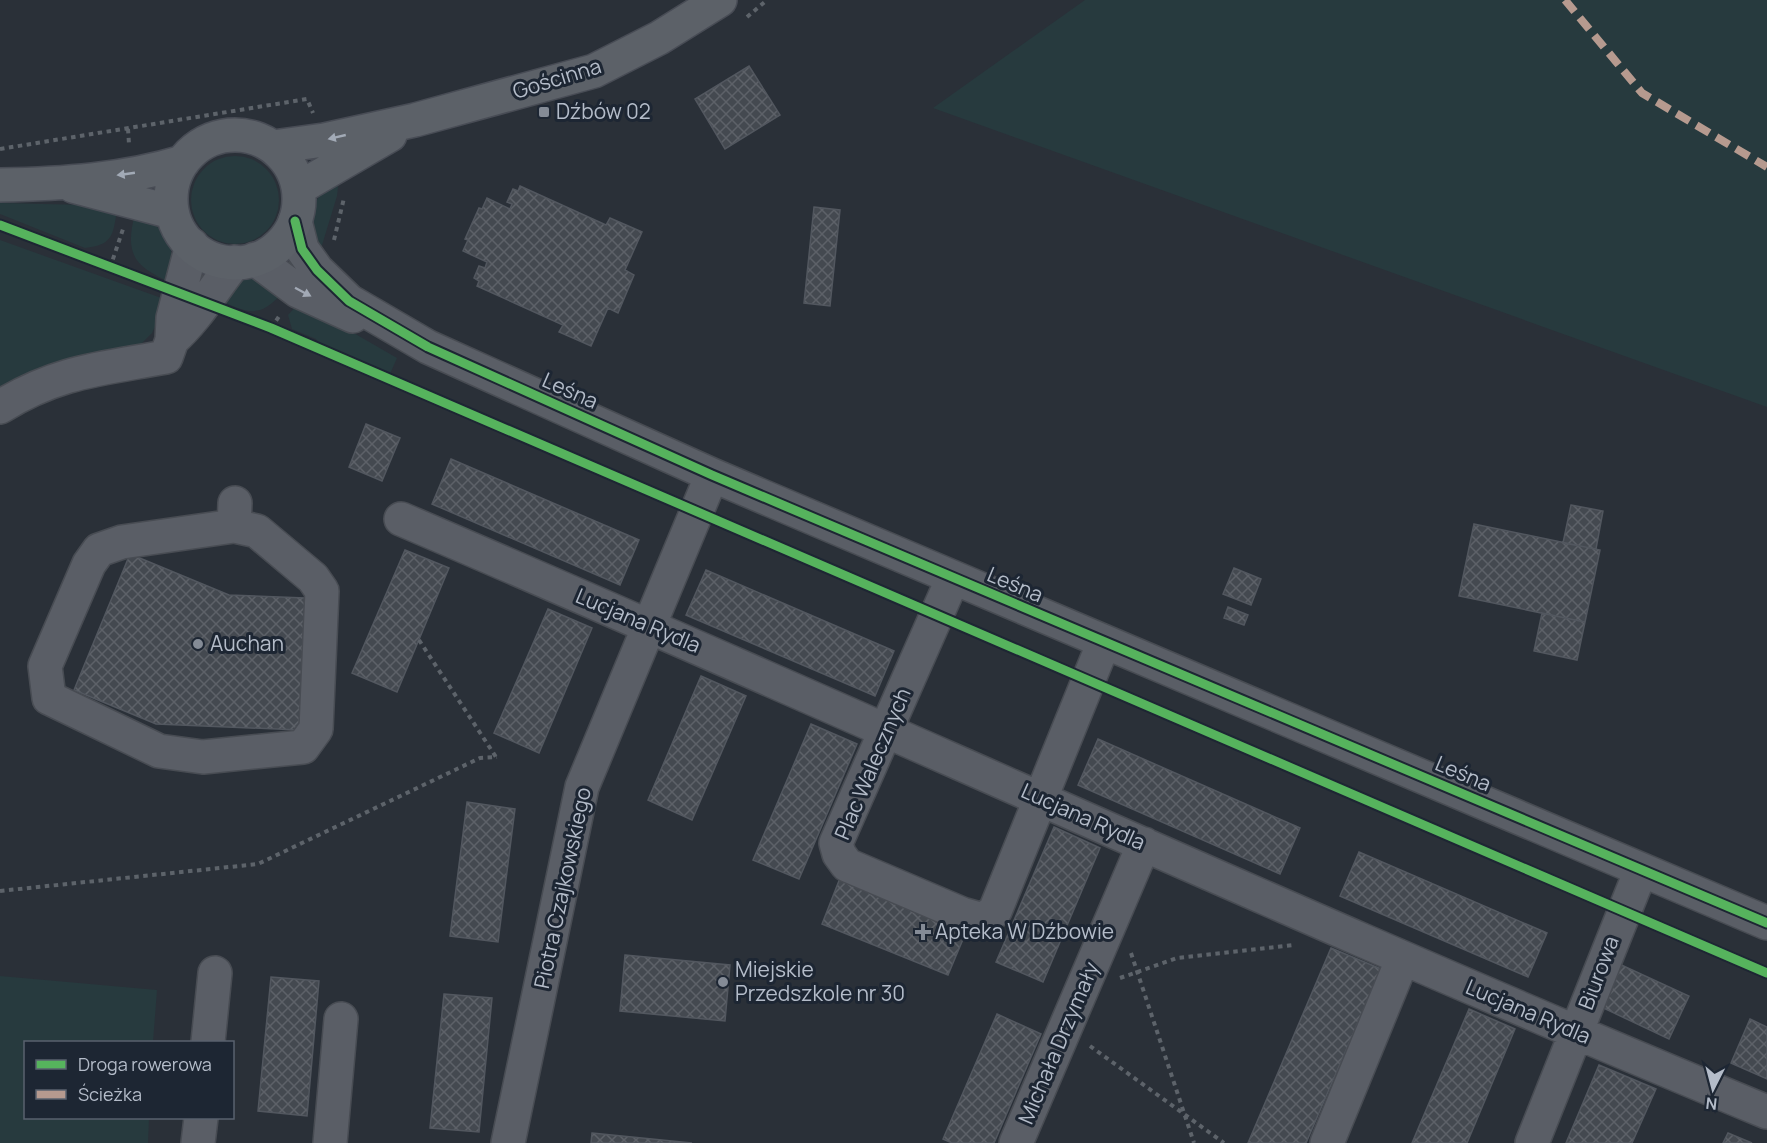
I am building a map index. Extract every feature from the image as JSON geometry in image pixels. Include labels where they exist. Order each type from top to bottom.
[{"type":"main road","name":"Gościnna","points":[[299,188],[331,153],[415,120],[594,71],[659,38],[733,9]]},
{"type":"main road","points":[[224,136],[250,136],[273,147],[290,165],[299,188],[300,201],[288,236],[270,253],[245,260],[221,261],[198,251],[181,233],[172,213],[171,199],[175,178],[183,162],[201,144],[224,136]]},
{"type":"main road","name":"Gościnna","points":[[273,147],[331,153]]},
{"type":"main road","points":[[0,185],[63,183],[153,171],[183,162]]},
{"type":"main road","points":[[63,183],[172,213]]},
{"type":"street","name":"Leśna","points":[[295,221],[308,280]]},
{"type":"street","points":[[0,407],[24,392],[81,370],[166,357],[172,340],[173,318],[192,245]]},
{"type":"street","name":"Leśna","points":[[245,260],[308,280],[428,347],[712,475],[1767,923]]},
{"type":"street","points":[[172,340],[192,323],[203,303],[245,260]]},
{"type":"street","name":"Piotra Czajkowskiego","points":[[508,1143],[582,787],[712,475]]},
{"type":"street","points":[[234,515],[313,578],[322,591],[316,729],[303,747],[203,757],[159,751],[49,698],[45,666],[89,564],[99,550],[122,542],[234,515]]},
{"type":"street","name":"Lucjana Rydla","points":[[401,519],[651,626],[1575,1033],[1767,1112]]},
{"type":"street","name":"Plac Walecznych","points":[[953,578],[836,843],[839,854],[847,865],[962,914],[983,920],[995,911],[1104,642]]},
{"type":"street","name":"Michała Drzymały","points":[[1016,1143],[1144,844]]},
{"type":"street","name":"Biurowa","points":[[1532,1143],[1641,870]]},
{"type":"street","points":[[1327,1143],[1403,958]]},
{"type":"street","points":[[208,1041],[215,973]]},
{"type":"street","points":[[330,1143],[340,1018]]},
{"type":"street","points":[[198,1143],[201,1119]]},
{"type":"path","points":[[733,9],[767,0]]},
{"type":"path","points":[[0,148],[307,99],[331,153],[349,178],[329,258],[308,280],[271,328]]},
{"type":"path","points":[[0,891],[258,864],[480,758],[497,757],[419,640]]},
{"type":"path","points":[[1116,910],[1194,1143]]},
{"type":"path","points":[[1082,989],[1137,973],[1177,958],[1330,941],[1335,927]]},
{"type":"path","points":[[1065,1028],[1224,1143]]},
{"type":"green space","points":[[1085,0],[1767,0],[1767,407],[933,108]]},
{"type":"green space","points":[[235,156],[252,159],[266,169],[276,183],[279,200],[276,217],[266,231],[252,241],[235,244],[218,241],[204,231],[194,217],[191,200],[194,183],[204,169],[218,159]]},
{"type":"green space","points":[[334,181],[338,187],[337,196],[319,255],[313,233],[312,215],[318,198]]},
{"type":"green space","points":[[0,203],[86,205],[117,210],[110,237],[101,244],[85,248],[0,214]]},
{"type":"green space","points":[[135,214],[156,226],[168,240],[172,259],[172,283],[149,271],[136,258],[131,240]]},
{"type":"green space","points":[[0,240],[167,300],[152,333],[137,348],[0,399]]},
{"type":"green space","points":[[254,278],[284,291],[267,306],[253,311],[237,308],[217,299],[235,281]]},
{"type":"green space","points":[[300,302],[397,358],[390,374],[320,346],[316,339],[292,329],[288,315]]},
{"type":"green space","points":[[0,976],[157,990],[153,1041],[24,1041],[24,1119],[149,1119],[148,1143],[0,1143]]},
{"type":"building","points":[[749,66],[780,115],[725,149],[695,99]]},
{"type":"building","points":[[520,186],[606,225],[610,218],[642,232],[625,270],[634,275],[618,313],[608,308],[591,346],[559,332],[563,325],[477,286],[479,281],[474,278],[479,266],[485,268],[487,262],[463,251],[468,240],[465,239],[479,208],[482,209],[487,198],[510,209],[512,204],[507,202],[513,189],[518,191]]},
{"type":"building","points":[[814,207],[840,210],[830,306],[804,303]]},
{"type":"building","points":[[366,424],[400,438],[382,481],[349,467]]},
{"type":"building","points":[[451,459],[639,540],[620,585],[432,504]]},
{"type":"building","points":[[1571,505],[1603,511],[1596,549],[1563,543]]},
{"type":"building","points":[[1474,524],[1600,550],[1585,622],[1459,596]]},
{"type":"building","points":[[405,550],[449,568],[397,692],[352,673]]},
{"type":"building","name":"Auchan","points":[[130,554],[229,595],[305,598],[300,730],[156,724],[74,690]]},
{"type":"building","points":[[1234,568],[1261,579],[1251,605],[1223,594]]},
{"type":"building","points":[[706,570],[894,651],[875,696],[686,615]]},
{"type":"building","points":[[1228,607],[1248,615],[1244,625],[1224,618]]},
{"type":"building","points":[[548,609],[592,628],[539,753],[494,733]]},
{"type":"building","points":[[1542,613],[1585,622],[1577,660],[1534,651]]},
{"type":"building","points":[[701,676],[746,696],[692,820],[648,800]]},
{"type":"building","points":[[811,724],[857,744],[799,879],[753,860]]},
{"type":"building","points":[[1098,739],[1300,828],[1280,874],[1078,785]]},
{"type":"building","points":[[467,802],[515,809],[498,942],[450,936]]},
{"type":"building","points":[[1054,827],[1100,848],[1043,982],[996,962]]},
{"type":"building","points":[[1359,852],[1547,933],[1528,977],[1340,896]]},
{"type":"building","points":[[842,873],[969,925],[948,975],[822,924]]},
{"type":"building","points":[[1331,948],[1381,969],[1306,1143],[1248,1143]]},
{"type":"building","points":[[625,955],[730,965],[725,1021],[620,1011]]},
{"type":"building","points":[[1617,963],[1689,996],[1669,1039],[1597,1005]]},
{"type":"building","points":[[271,977],[319,981],[307,1116],[258,1111]]},
{"type":"building","points":[[444,994],[492,998],[479,1132],[430,1128]]},
{"type":"building","points":[[1469,1009],[1515,1029],[1467,1143],[1412,1143]]},
{"type":"building","points":[[997,1014],[1041,1034],[994,1143],[952,1143],[943,1139]]},
{"type":"building","points":[[1750,1019],[1767,1027],[1767,1079],[1731,1063]]},
{"type":"building","points":[[1599,1065],[1656,1089],[1632,1143],[1566,1143]]},
{"type":"building","points":[[592,1133],[692,1143],[591,1143]]},
{"type":"building","points":[[1728,1133],[1752,1143],[1723,1143]]},
{"type":"marked path","points":[[1565,0],[1642,93],[1767,167]]},
{"type":"cycle path","points":[[295,221],[302,249],[317,270],[349,301],[428,347],[712,475],[1767,923]]},
{"type":"cycle path","points":[[0,225],[271,328],[1767,973]]},
{"type":"place","name":"Dźbów 02","points":[[544,112]]},
{"type":"place","name":"Auchan","points":[[198,644]]},
{"type":"place","name":"Apteka W Dźbowie","points":[[923,932]]},
{"type":"place","name":"Miejskie Przedszkole nr 30","points":[[723,982]]}]
